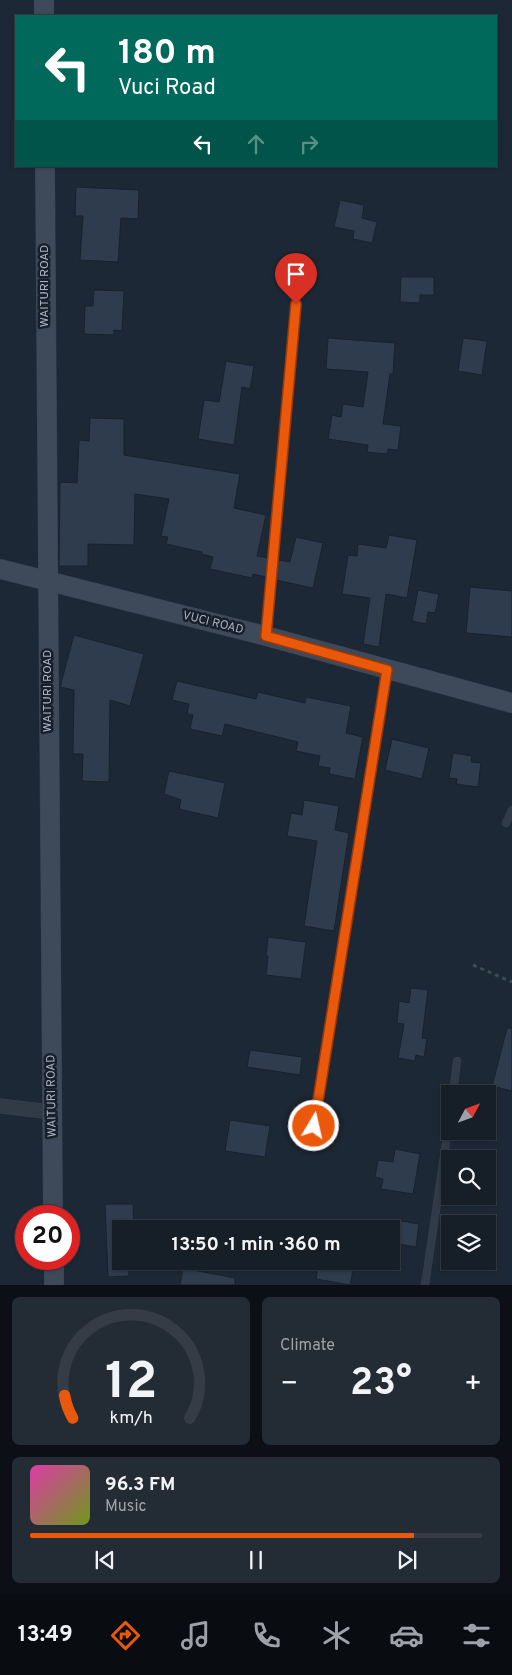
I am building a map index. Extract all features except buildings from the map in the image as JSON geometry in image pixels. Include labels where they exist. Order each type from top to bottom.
[{"type":"main road","points":[[44,0],[44,15]]},
{"type":"main road","name":"WAITURI ROAD","points":[[45,167],[53,1205]]},
{"type":"main road","name":"VUCI ROAD","points":[[0,569],[266,636],[512,702]]},
{"type":"main road","points":[[54,1270],[54,1285]]},
{"type":"street","points":[[0,1106],[52,1112]]},
{"type":"lane","points":[[266,636],[296,304]]},
{"type":"lane","points":[[314,1126],[387,670]]},
{"type":"lane","points":[[506,824],[512,810]]},
{"type":"lane","points":[[454,1085],[457,1062]]},
{"type":"lane","points":[[425,1285],[446,1140]]},
{"type":"path","points":[[472,964],[512,982]]},
{"type":"route","points":[[296,304],[266,636],[387,670],[314,1126]]}]
